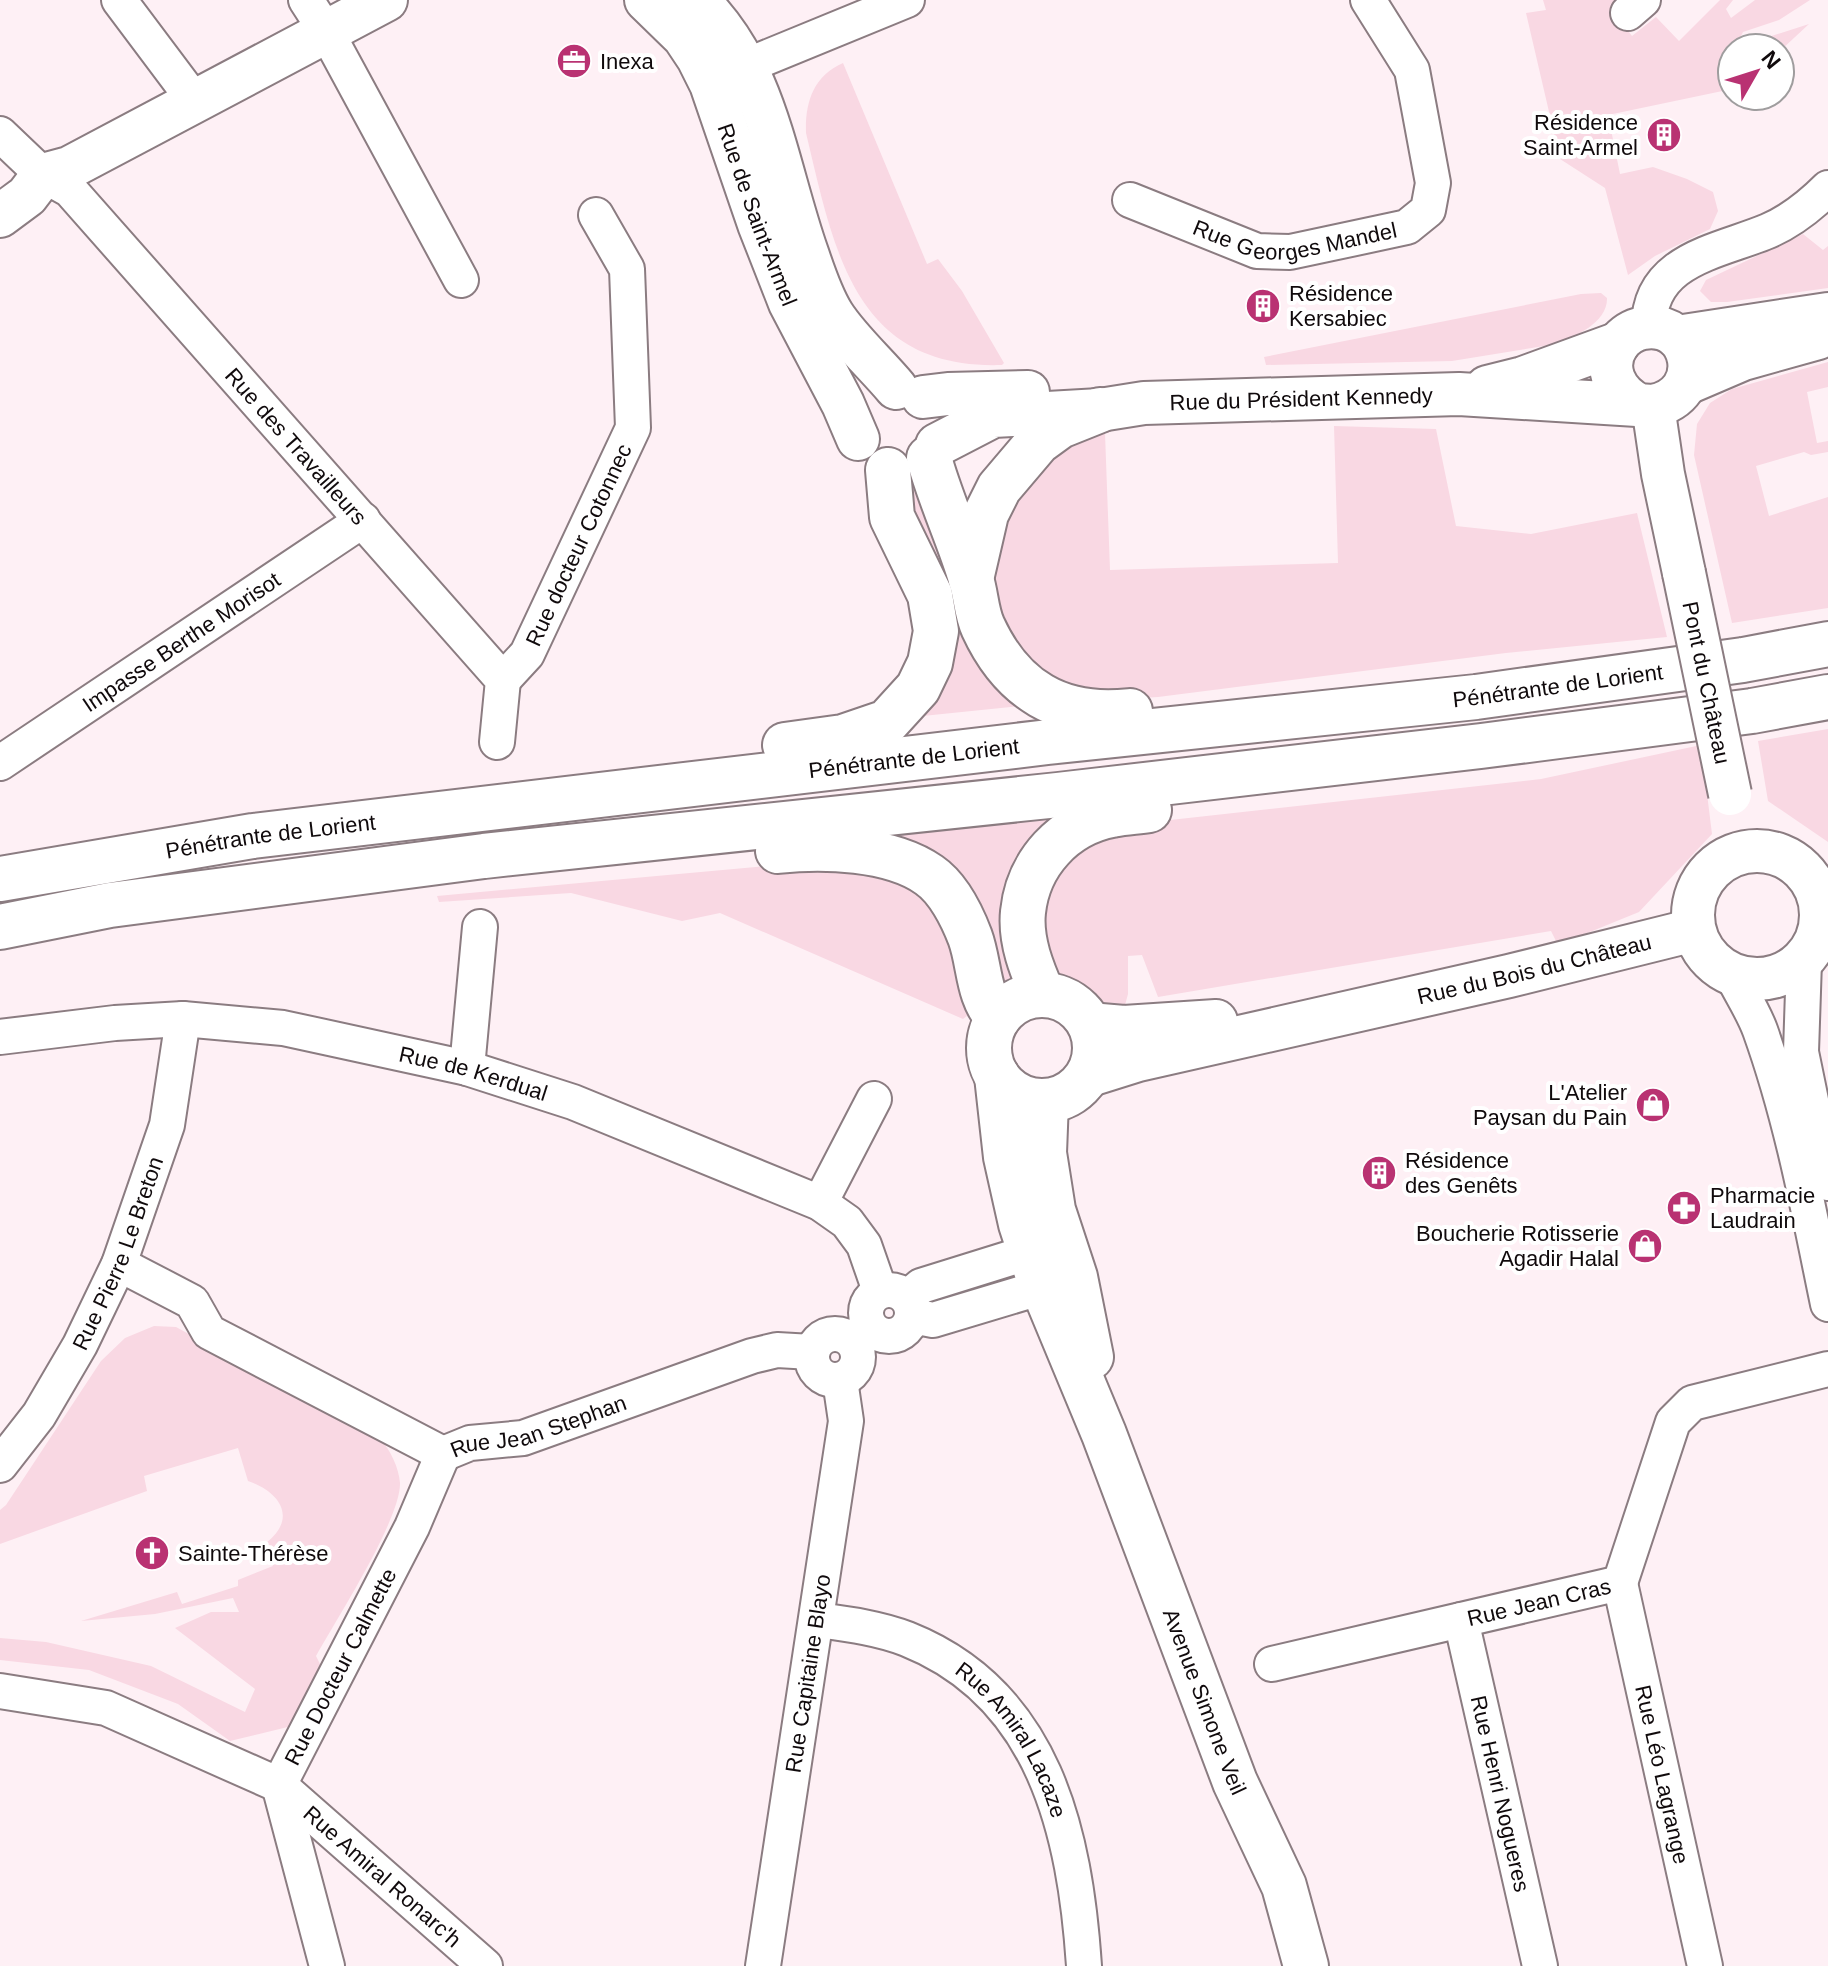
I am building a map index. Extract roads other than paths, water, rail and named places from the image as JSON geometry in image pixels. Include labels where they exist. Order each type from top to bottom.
[{"type":"main road","points":[[971,579],[986,514],[999,488],[1038,442],[1060,426],[1100,410]]},
{"type":"main road","points":[[933,452],[940,497],[971,579],[982,625],[1006,664],[1029,690],[1068,708],[1118,712],[1324,686],[1828,636]]},
{"type":"main road","points":[[42,870],[252,820],[412,794],[843,737],[887,722],[918,688],[930,663],[936,631],[930,595],[892,517],[888,470]]},
{"type":"main road","name":"Pénétrante de Lorient","points":[[0,879],[253,836],[1048,742],[1476,697],[1743,660],[1828,644]]},
{"type":"main road","name":"Pénétrante de Lorient","points":[[0,927],[110,905],[484,856],[1481,746],[1752,711],[1828,697]]},
{"type":"main road","points":[[1043,995],[1031,969],[1025,941],[1023,914],[1028,886],[1042,859],[1059,839],[1081,826],[1110,815],[1465,772],[1752,711]]},
{"type":"main road","points":[[110,905],[261,899],[420,887],[830,847],[900,862],[929,875],[947,893],[970,937],[985,999],[998,1018]]},
{"type":"main road","points":[[1043,995],[1064,1000],[1075,1007],[1093,1033],[1095,1055],[1087,1076],[1075,1090],[1046,1101],[1013,1093],[992,1067],[989,1048],[998,1018],[1018,1000],[1043,995]]},
{"type":"main road","name":"Avenue Simone Veil","points":[[997,1076],[1006,1157],[1036,1270],[1104,1434],[1235,1782],[1284,1886],[1306,1966]]},
{"type":"main road","name":"Avenue Simone Veil","points":[[1046,1101],[1044,1153],[1053,1210],[1082,1307],[1104,1434]]},
{"type":"street","points":[[119,0],[194,100]]},
{"type":"street","points":[[0,216],[27,196],[43,175],[69,168],[194,100],[316,15],[386,0]]},
{"type":"street","name":"Rue de Saint-Armel","points":[[646,0],[684,37],[711,84],[790,303],[840,397],[858,439]]},
{"type":"street","name":"Rue de Saint-Armel","points":[[697,0],[713,15],[746,66],[764,109],[815,277],[833,315],[910,392]]},
{"type":"street","points":[[746,66],[907,0]]},
{"type":"street","name":"Rue Georges Mandel","points":[[1130,200],[1257,251],[1290,252],[1407,227],[1428,210],[1433,183],[1412,70],[1368,0]]},
{"type":"street","points":[[316,15],[461,280]]},
{"type":"street","name":"Rue des Travailleurs","points":[[0,134],[43,175],[70,190],[503,680]]},
{"type":"street","points":[[1648,336],[1649,308],[1663,282],[1685,261],[1791,219],[1828,188]]},
{"type":"street","name":"Rue docteur Cotonnec","points":[[503,680],[527,654],[633,428],[627,269],[596,215]]},
{"type":"street","name":"Rue du Président Kennedy","points":[[1459,394],[1523,378],[1648,336],[1828,314]]},
{"type":"street","points":[[1687,383],[1743,359],[1828,335]]},
{"type":"street","points":[[1648,336],[1685,347],[1690,371],[1687,383],[1673,400],[1646,406],[1619,391],[1613,379],[1613,355],[1648,336]]},
{"type":"street","points":[[882,391],[910,392],[932,406],[940,432],[933,452],[917,467],[903,471],[888,470],[864,453],[858,439],[858,424],[870,399],[882,391]]},
{"type":"street","name":"Rue du Président Kennedy","points":[[910,392],[1060,392],[1144,403]]},
{"type":"street","name":"Rue du Président Kennedy","points":[[933,452],[993,416],[1100,410],[1144,403],[1459,394],[1646,406]]},
{"type":"street","name":"Pont du Château","points":[[1646,406],[1730,794],[1747,851]]},
{"type":"street","name":"Impasse Berthe Morisot","points":[[0,763],[363,520]]},
{"type":"street","points":[[497,742],[503,680]]},
{"type":"street","points":[[1815,951],[1789,972],[1770,979],[1751,980],[1732,975],[1715,964],[1702,949],[1694,930],[1696,895],[1703,879],[1730,856],[1747,851],[1781,855],[1818,876],[1822,912],[1801,1052],[1828,1183]]},
{"type":"street","points":[[467,1068],[480,927]]},
{"type":"street","name":"Rue du Bois du Château","points":[[1087,1076],[1124,1063],[1509,976],[1694,930]]},
{"type":"street","points":[[1732,975],[1759,1027],[1796,1151],[1828,1304]]},
{"type":"street","name":"Rue du Bois du Château","points":[[1089,1024],[1166,1026],[1372,1005]]},
{"type":"street","name":"Rue de Kerdual","points":[[0,1037],[115,1023],[183,1019],[283,1028],[467,1068],[573,1102],[820,1203],[847,1222],[864,1245],[891,1311]]},
{"type":"street","name":"Rue Pierre Le Breton","points":[[0,1465],[39,1415],[80,1345],[119,1264],[167,1125],[183,1019]]},
{"type":"street","points":[[820,1203],[874,1099]]},
{"type":"street","name":"Rue Jean Stephan","points":[[119,1264],[192,1302],[209,1332],[443,1454],[470,1443],[523,1438],[752,1356],[777,1350],[838,1356]]},
{"type":"street","points":[[838,1356],[921,1286],[1036,1270]]},
{"type":"street","name":"Rue Capitaine Blayo","points":[[763,1966],[846,1421],[838,1356]]},
{"type":"street","name":"Rue Jean Cras","points":[[1272,1664],[1620,1583],[1673,1422],[1692,1403],[1828,1369]]},
{"type":"street","name":"Rue Docteur Calmette","points":[[0,1691],[106,1708],[279,1785],[406,1541],[443,1454]]},
{"type":"street","name":"Rue Léo Lagrange","points":[[1620,1583],[1705,1966]]},
{"type":"street","name":"Rue Amiral Lacaze","points":[[818,1620],[861,1626],[906,1638],[968,1674],[1005,1708],[1032,1745],[1057,1802],[1081,1915],[1084,1966]]},
{"type":"street","name":"Rue Henri Nogueres","points":[[1461,1620],[1540,1966]]},
{"type":"street","points":[[279,1785],[327,1966]]},
{"type":"street","name":"Rue Amiral Ronarc'h","points":[[279,1785],[485,1966]]},
{"type":"place","name":"Inexa","points":[[574,61]]},
{"type":"place","name":"Résidence Saint-Armel","points":[[1664,135]]},
{"type":"place","name":"Résidence Kersabiec","points":[[1263,306]]},
{"type":"place","name":"L'Atelier Paysan du Pain","points":[[1653,1105]]},
{"type":"place","name":"Résidence des Genêts","points":[[1379,1173]]},
{"type":"place","name":"Pharmacie Laudrain","points":[[1684,1208]]},
{"type":"place","name":"Boucherie Rotisserie Agadir Halal","points":[[1645,1246]]},
{"type":"place","name":"Sainte-Thérèse","points":[[152,1553]]}]
